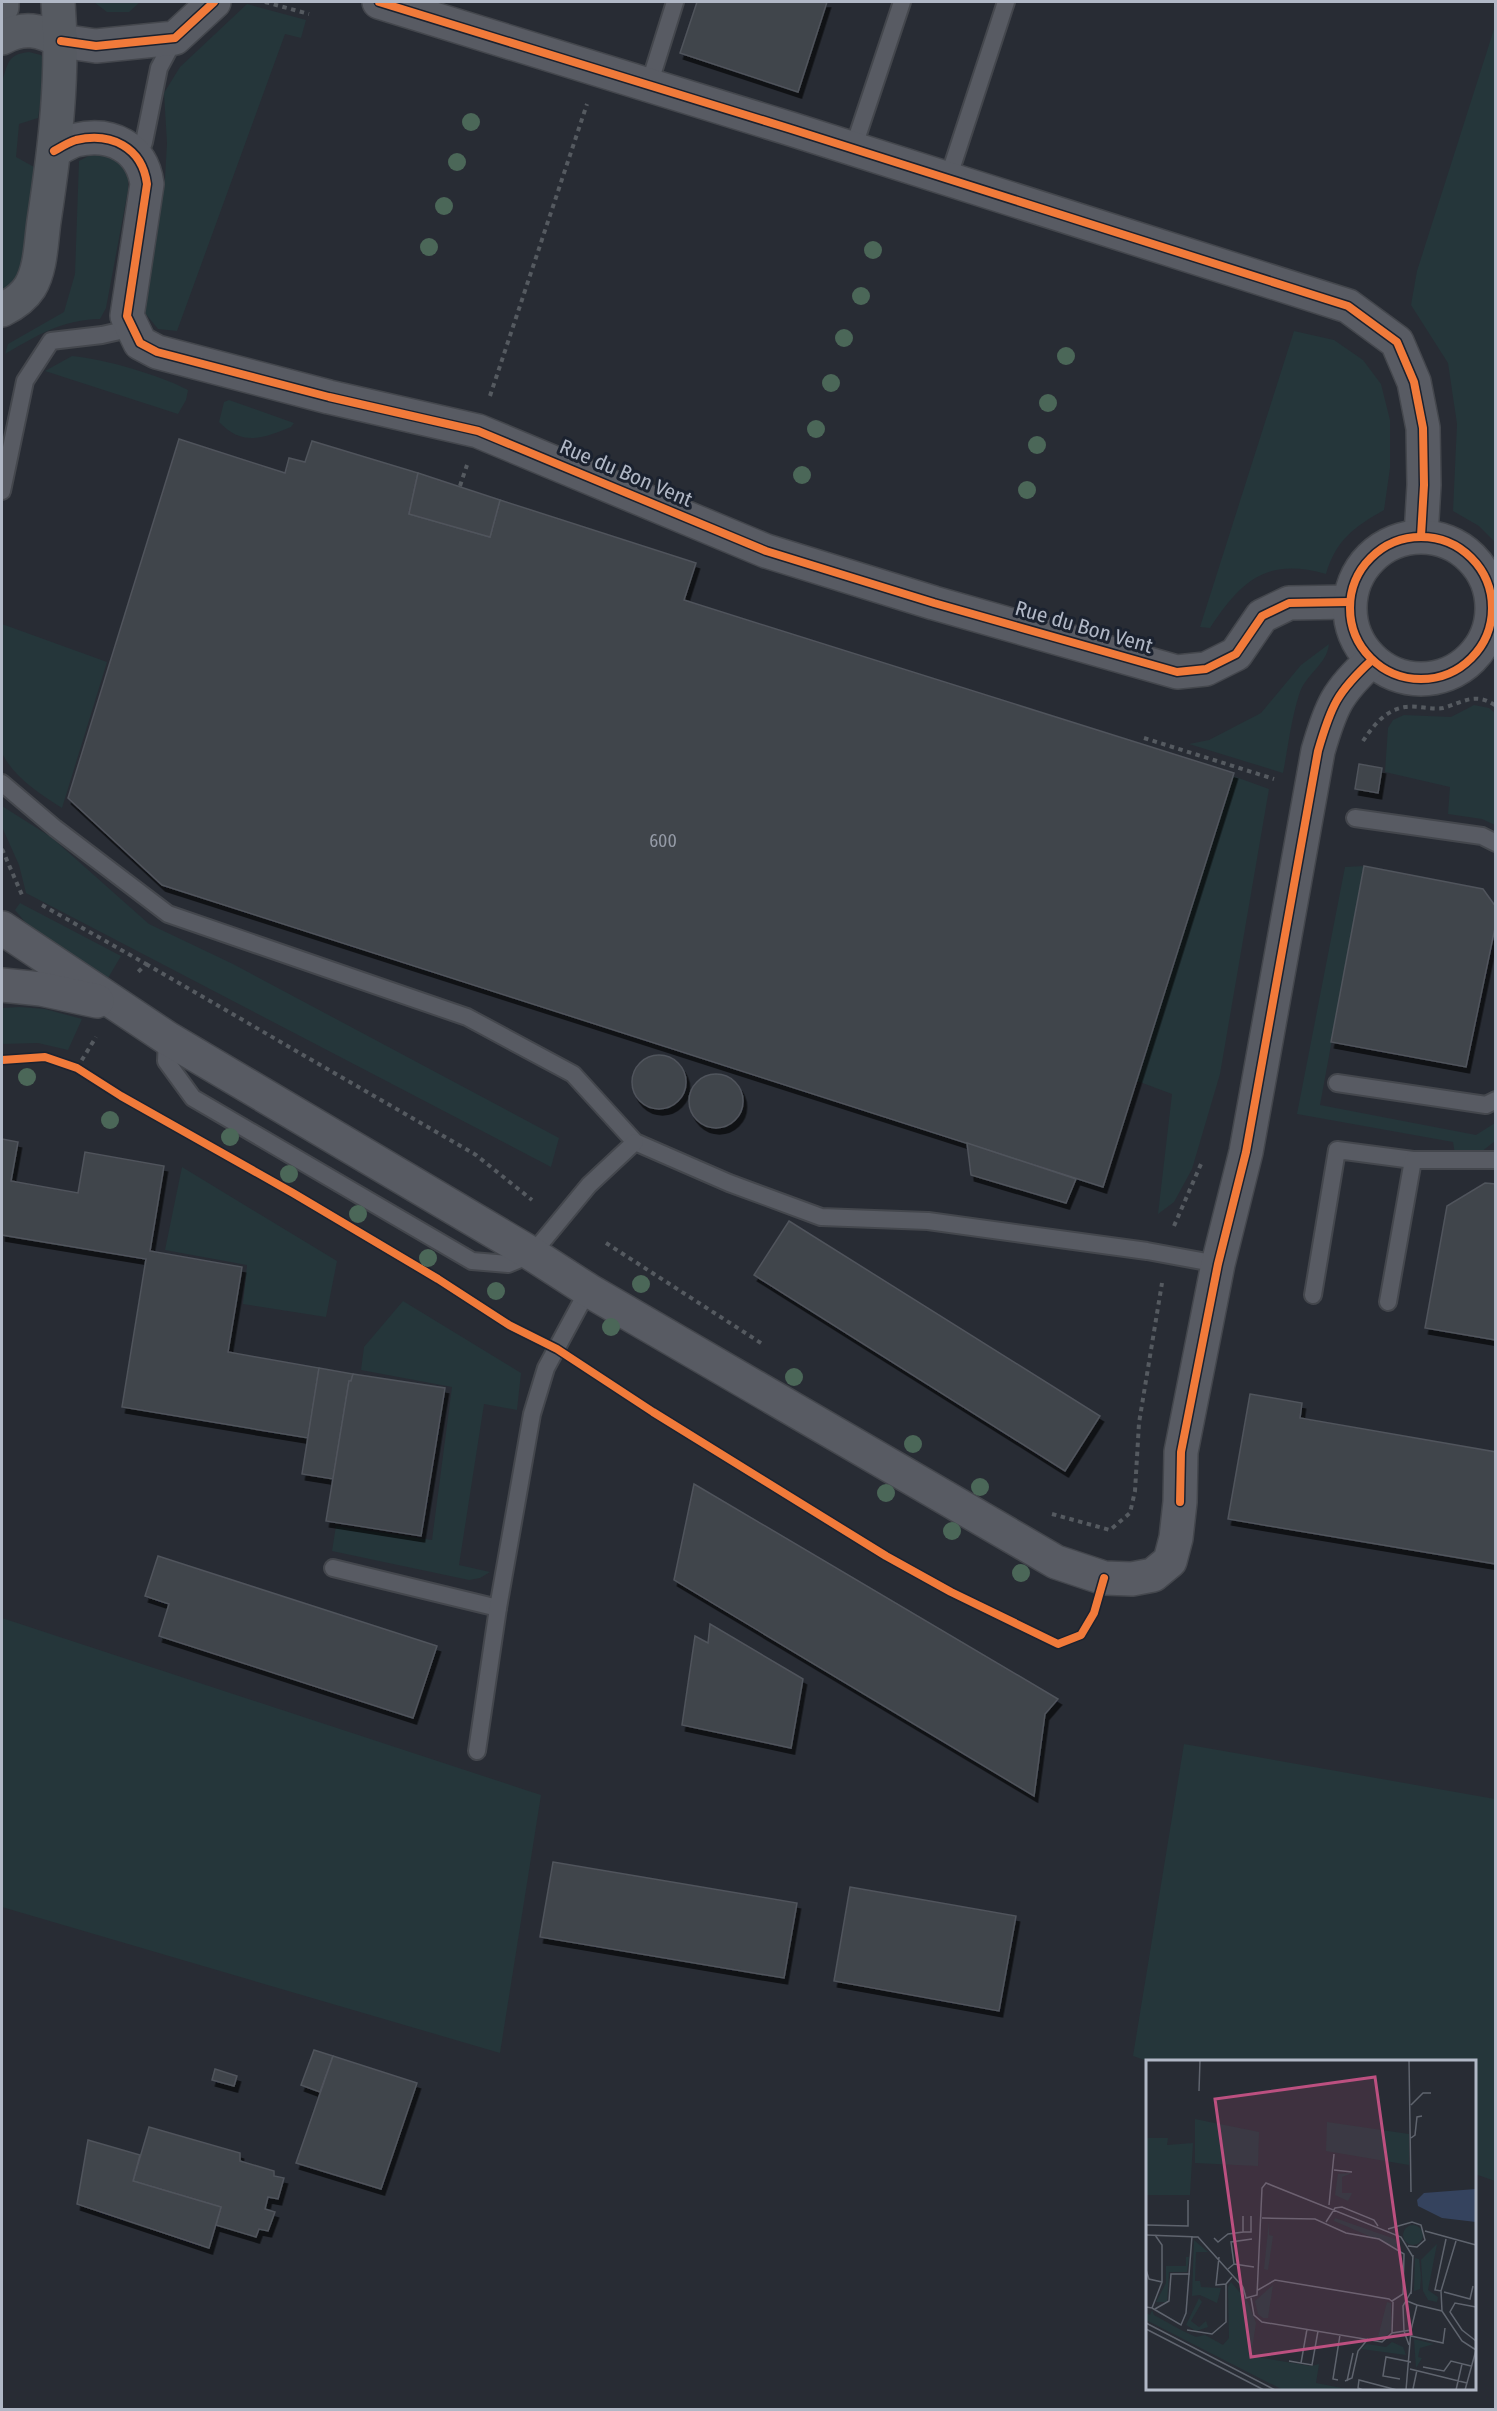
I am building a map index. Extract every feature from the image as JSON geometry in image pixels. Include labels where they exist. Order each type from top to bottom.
[{"type":"street","points":[[2,2],[2,7]]},
{"type":"street","points":[[2,310],[14,304],[30,287],[38,267],[54,151],[61,41],[58,2]]},
{"type":"street","points":[[2,38],[13,32],[32,29],[61,41],[96,46],[175,38],[214,2]]},
{"type":"street","points":[[399,4],[1348,306],[1396,342],[1414,382],[1423,428],[1424,485],[1421,536]]},
{"type":"street","points":[[54,151],[75,140],[111,138],[125,146],[145,169],[147,184],[127,316],[133,328]]},
{"type":"street","name":"Rue du Bon Vent","points":[[133,328],[140,343],[157,352],[329,397],[478,431],[766,551],[933,603],[1177,672],[1206,669],[1236,654],[1262,616],[1289,603],[1349,602]]},
{"type":"street","points":[[1421,536],[1443,539],[1462,550],[1478,565],[1488,584],[1492,606],[1488,653],[1449,673],[1429,679],[1408,678],[1389,672],[1372,660],[1359,644],[1351,623],[1349,602],[1354,581],[1365,563],[1380,549],[1400,539],[1421,536]]},
{"type":"street","points":[[2,928],[167,1038],[532,1254],[588,1290],[1056,1562],[1104,1578],[1132,1580],[1153,1575],[1170,1561],[1176,1538],[1180,1502],[1180,1452],[1218,1264],[1246,1152],[1318,751],[1328,717],[1337,698],[1352,678],[1372,660]]},
{"type":"street","points":[[2,985],[41,989],[115,1005]]},
{"type":"lane","points":[[649,85],[675,2]]},
{"type":"lane","points":[[853,149],[902,2]]},
{"type":"lane","points":[[948,179],[1006,2]]},
{"type":"lane","points":[[138,159],[144,142],[159,68],[175,38]]},
{"type":"lane","points":[[2,491],[25,381],[51,341],[102,335],[133,328]]},
{"type":"lane","points":[[2,783],[55,828],[168,914],[467,1017],[573,1074],[635,1142],[729,1183],[821,1217],[928,1221],[1218,1264]]},
{"type":"lane","points":[[1355,818],[1482,836],[1496,843]]},
{"type":"lane","points":[[1336,1083],[1486,1105],[1496,1100]]},
{"type":"lane","points":[[532,1254],[588,1185],[635,1142]]},
{"type":"lane","points":[[1312,1296],[1337,1150],[1413,1160],[1496,1160]]},
{"type":"lane","points":[[1388,1302],[1413,1160]]},
{"type":"lane","points":[[477,1751],[498,1608],[532,1413],[546,1368],[588,1290]]},
{"type":"lane","points":[[333,1568],[498,1608]]},
{"type":"path","points":[[265,2],[309,14]]},
{"type":"path","points":[[460,486],[587,103]]},
{"type":"path","points":[[1144,738],[1276,779]]},
{"type":"path","points":[[2,849],[21,894],[30,899]]},
{"type":"path","points":[[39,904],[476,1155],[532,1200]]},
{"type":"path","points":[[86,1074],[77,1068],[115,1005],[146,964]]},
{"type":"path","points":[[1046,1512],[1110,1530],[1130,1513],[1135,1491],[1139,1423],[1158,1302],[1175,1219],[1203,1159]]},
{"type":"path","points":[[606,1243],[770,1349]]},
{"type":"shaded area","points":[[94,2],[140,2],[129,12],[107,12]]},
{"type":"shaded area","points":[[247,4],[306,20],[301,38],[285,34],[177,331],[158,329],[145,313],[146,276],[165,178],[167,143],[164,93],[180,67]]},
{"type":"shaded area","points":[[1495,26],[1495,542],[1479,526],[1453,511],[1457,424],[1448,363],[1411,305],[1417,271]]},
{"type":"shaded area","points":[[29,52],[41,55],[46,63],[38,118],[19,124],[16,157],[34,167],[20,280],[2,293],[2,82],[7,65],[12,58]]},
{"type":"shaded area","points":[[96,152],[115,155],[128,169],[128,190],[106,308],[100,319],[73,322],[62,326],[39,335],[5,354],[8,344],[64,312],[75,274],[79,161]]},
{"type":"shaded area","points":[[1294,331],[1334,340],[1363,360],[1381,384],[1390,420],[1390,468],[1384,510],[1364,522],[1341,543],[1326,574],[1287,569],[1271,571],[1257,577],[1233,597],[1210,628],[1200,627]]},
{"type":"shaded area","points":[[72,356],[116,364],[147,373],[188,390],[186,400],[178,414],[45,371]]},
{"type":"shaded area","points":[[229,400],[294,423],[291,427],[262,437],[236,435],[219,422],[224,402]]},
{"type":"shaded area","points":[[2,624],[107,662],[62,808],[21,778],[3,755]]},
{"type":"shaded area","points":[[1329,644],[1324,658],[1306,681],[1299,695],[1283,773],[1189,744],[1209,740],[1261,713],[1301,665]]},
{"type":"shaded area","points":[[1474,705],[1489,708],[1495,713],[1495,825],[1482,819],[1448,814],[1450,787],[1385,772],[1388,728],[1393,720],[1404,715],[1451,717]]},
{"type":"shaded area","points":[[1233,776],[1269,789],[1220,1074],[1192,1169],[1174,1202],[1158,1214],[1172,1094],[1137,1081]]},
{"type":"shaded area","points":[[2,806],[51,837],[149,924],[233,964],[559,1138],[551,1167],[26,893],[19,865],[2,827]]},
{"type":"shaded area","points":[[1364,866],[1320,1105],[1476,1135],[1495,1123],[1495,1141],[1481,1152],[1455,1154],[1453,1142],[1297,1114],[1345,867]]},
{"type":"shaded area","points":[[20,903],[121,956],[108,978],[36,935],[15,910]]},
{"type":"shaded area","points":[[2,1008],[45,1009],[82,1019],[68,1050],[38,1043],[2,1044]]},
{"type":"shaded area","points":[[182,1167],[337,1261],[326,1317],[243,1304],[247,1265],[165,1250]]},
{"type":"shaded area","points":[[403,1301],[521,1373],[517,1410],[484,1404],[459,1565],[490,1572],[480,1578],[469,1580],[332,1551],[336,1526],[432,1540],[452,1387],[361,1370],[364,1347]]},
{"type":"shaded area","points":[[2,1618],[541,1795],[500,2053],[2,1907]]},
{"type":"shaded area","points":[[1184,1744],[1495,1799],[1495,2181],[1476,2174],[1476,2060],[1146,2061],[1133,2056]]},
{"type":"building","points":[[697,2],[827,2],[798,92],[680,53]]},
{"type":"building","points":[[179,439],[285,473],[289,458],[305,462],[312,441],[418,473],[409,514],[490,537],[500,500],[696,563],[684,600],[1234,773],[1103,1187],[162,885],[68,798]]},
{"type":"building","points":[[418,473],[500,500],[490,537],[409,514]]},
{"type":"building","points":[[1359,764],[1382,768],[1378,793],[1355,789]]},
{"type":"building","points":[[1364,866],[1483,889],[1496,907],[1496,923],[1466,1067],[1331,1042]]},
{"type":"building","points":[[654,1055],[664,1055],[674,1059],[682,1067],[686,1082],[682,1097],[674,1105],[664,1109],[654,1109],[644,1105],[636,1097],[632,1087],[632,1077],[636,1067],[644,1059]]},
{"type":"building","points":[[711,1074],[721,1074],[731,1078],[739,1086],[743,1101],[739,1116],[731,1124],[721,1128],[711,1128],[701,1124],[693,1116],[689,1106],[689,1096],[693,1086],[701,1078]]},
{"type":"building","points":[[2,1139],[18,1142],[11,1181],[78,1193],[85,1152],[164,1166],[150,1251],[242,1267],[228,1352],[319,1368],[308,1438],[122,1407],[146,1259],[2,1235]]},
{"type":"building","points":[[967,1143],[1076,1179],[1066,1203],[971,1175]]},
{"type":"building","points":[[1485,1183],[1496,1184],[1496,1340],[1425,1328],[1447,1206]]},
{"type":"building","points":[[789,1221],[1100,1416],[1065,1471],[754,1275]]},
{"type":"building","points":[[319,1368],[353,1374],[349,1381],[333,1479],[302,1474]]},
{"type":"building","points":[[353,1374],[445,1388],[421,1536],[326,1521],[349,1381]]},
{"type":"building","points":[[1250,1394],[1302,1403],[1300,1418],[1496,1452],[1496,1564],[1228,1519]]},
{"type":"building","points":[[694,1484],[1058,1699],[1045,1714],[1034,1796],[674,1580]]},
{"type":"building","points":[[158,1556],[437,1646],[413,1718],[159,1636],[169,1604],[145,1596]]},
{"type":"building","points":[[710,1624],[803,1679],[791,1748],[682,1725],[695,1636],[708,1643]]},
{"type":"building","points":[[553,1862],[797,1903],[784,1978],[540,1937]]},
{"type":"building","points":[[850,1887],[1016,1916],[999,2011],[834,1981]]},
{"type":"building","points":[[314,2050],[333,2056],[320,2092],[301,2085]]},
{"type":"building","points":[[333,2056],[417,2083],[381,2189],[296,2163]]},
{"type":"building","points":[[215,2069],[237,2076],[234,2086],[212,2080]]},
{"type":"building","points":[[149,2127],[240,2153],[240,2161],[274,2171],[274,2176],[284,2178],[278,2199],[268,2197],[265,2209],[275,2212],[268,2231],[259,2229],[256,2237],[216,2225],[221,2207],[133,2181]]},
{"type":"building","points":[[88,2140],[140,2155],[133,2181],[221,2207],[209,2248],[77,2204]]},
{"type":"cycle path","points":[[61,41],[96,46],[175,38],[214,2]]},
{"type":"cycle path","points":[[379,2],[791,129],[1348,306],[1397,342],[1414,382],[1423,428],[1424,485],[1421,536]]},
{"type":"cycle path","points":[[54,151],[76,140],[101,138],[123,145],[139,160],[147,184],[127,316],[140,343],[157,352],[329,397],[478,431],[766,551],[934,603],[1177,672],[1206,669],[1236,654],[1262,616],[1289,603],[1349,602]]},
{"type":"cycle path","points":[[1421,537],[1448,542],[1471,558],[1487,581],[1492,608],[1487,635],[1471,658],[1448,674],[1421,679],[1394,674],[1371,658],[1355,635],[1350,608],[1355,581],[1371,558],[1394,542],[1421,537]]},
{"type":"cycle path","points":[[1180,1502],[1181,1452],[1218,1264],[1246,1152],[1318,751],[1327,722],[1337,701],[1351,681],[1372,660]]},
{"type":"cycle path","points":[[2,1060],[45,1057],[77,1068],[121,1096],[293,1193],[438,1279],[509,1325],[557,1349],[653,1412],[886,1556],[951,1592],[1058,1644],[1081,1635],[1094,1613],[1104,1578]]}]
